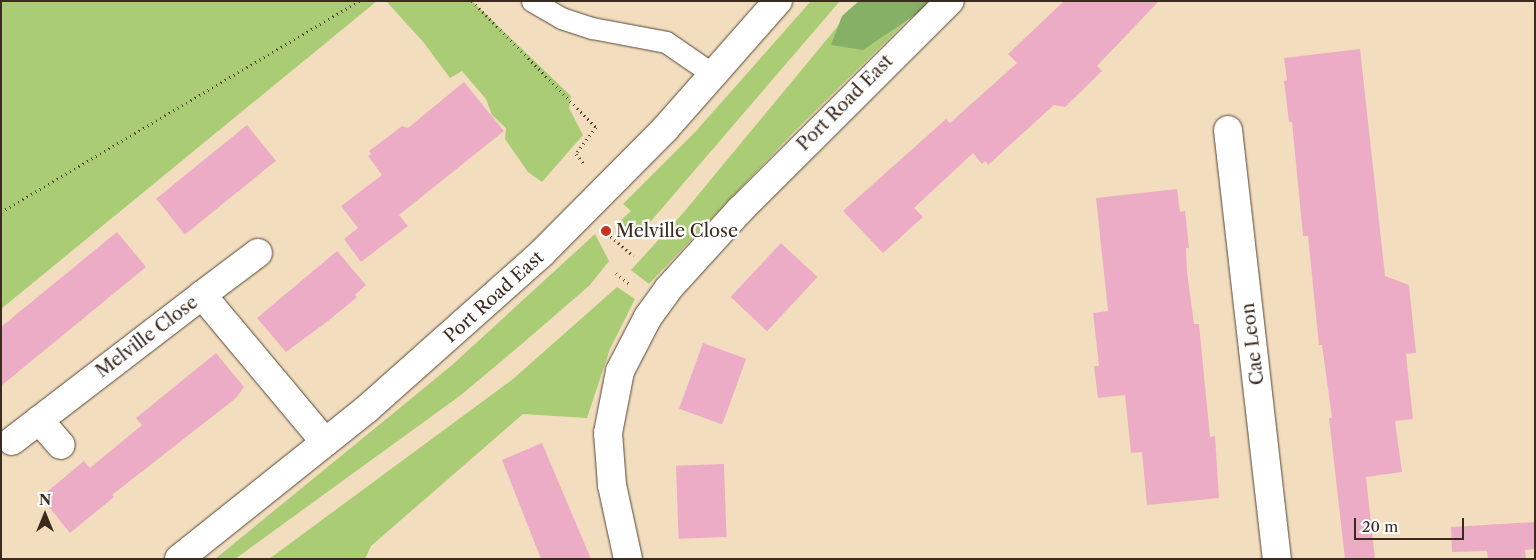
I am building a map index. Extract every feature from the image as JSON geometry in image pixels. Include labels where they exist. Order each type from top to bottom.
[{"type":"street","name":"Port Road East","points":[[179,559],[325,442],[460,328],[607,190],[714,75],[778,1]]},
{"type":"street","name":"Port Road East","points":[[628,559],[612,485],[608,433],[620,371],[648,316],[668,288],[798,150],[950,1]]},
{"type":"street","name":"Cae Leon","points":[[1228,130],[1277,559]]},
{"type":"street","points":[[202,295],[258,253]]},
{"type":"street","name":"Melville Close","points":[[12,441],[202,295],[325,442]]},
{"type":"street","points":[[39,420],[61,445]]},
{"type":"lane","points":[[532,1],[561,18],[592,28],[666,42],[714,75]]},
{"type":"path","points":[[1,212],[359,1]]},
{"type":"path","points":[[472,1],[596,127],[576,154],[607,190]]},
{"type":"green space","points":[[1,1],[377,1],[1,309]]},
{"type":"green space","points":[[386,1],[472,1],[571,96],[569,108],[583,135],[542,182],[528,172],[505,139],[506,128],[492,115],[486,99],[462,71],[450,78],[424,43]]},
{"type":"green space","points":[[811,1],[840,1],[645,228],[623,228],[619,222],[631,211],[623,204],[697,130]]},
{"type":"green space","points":[[859,1],[930,1],[925,8],[863,50],[831,45],[842,16]]},
{"type":"green space","points":[[927,1],[796,130],[649,284],[631,270],[684,212],[842,21]]},
{"type":"green space","points":[[595,234],[609,261],[590,285],[523,343],[461,395],[235,559],[215,559],[451,366]]},
{"type":"green space","points":[[617,287],[635,299],[610,349],[587,418],[523,414],[371,546],[365,559],[269,559],[513,379]]},
{"type":"building","points":[[1064,1],[1159,1],[1097,66],[1102,71],[1065,107],[1054,105],[988,165],[985,161],[982,164],[973,153],[914,208],[923,217],[883,253],[843,211],[946,119],[950,123],[1017,63],[1008,54]]},
{"type":"building","points":[[1360,49],[1385,276],[1409,285],[1416,353],[1406,354],[1413,419],[1395,421],[1402,472],[1366,477],[1375,559],[1345,559],[1329,418],[1332,418],[1322,345],[1319,345],[1308,236],[1303,236],[1292,122],[1289,122],[1284,81],[1287,80],[1284,58]]},
{"type":"building","points":[[464,82],[504,131],[399,215],[408,226],[361,262],[344,239],[358,228],[341,206],[382,175],[368,156],[371,154],[369,151],[402,126],[408,128]]},
{"type":"building","points":[[247,125],[276,161],[185,234],[156,199]]},
{"type":"building","points":[[1177,189],[1180,212],[1185,211],[1189,248],[1186,248],[1187,272],[1194,324],[1199,324],[1210,437],[1215,436],[1219,498],[1147,505],[1142,452],[1131,453],[1125,395],[1098,398],[1094,366],[1099,366],[1093,313],[1108,311],[1096,198]]},
{"type":"building","points":[[117,232],[146,267],[1,386],[1,327]]},
{"type":"building","points":[[781,243],[818,277],[767,331],[731,297]]},
{"type":"building","points":[[337,251],[366,285],[355,295],[357,297],[286,352],[257,318]]},
{"type":"building","points":[[703,343],[746,359],[722,425],[679,409]]},
{"type":"building","points":[[216,353],[244,387],[236,398],[112,495],[114,497],[70,533],[41,497],[84,461],[90,468],[142,425],[136,418]]},
{"type":"building","points":[[542,443],[591,559],[541,559],[502,460]]},
{"type":"building","points":[[724,464],[727,537],[679,539],[676,466]]},
{"type":"building","points":[[1535,522],[1535,549],[1525,550],[1526,559],[1488,559],[1487,551],[1452,552],[1451,527]]},
{"type":"place","name":"Melville Close","points":[[606,231]]}]
